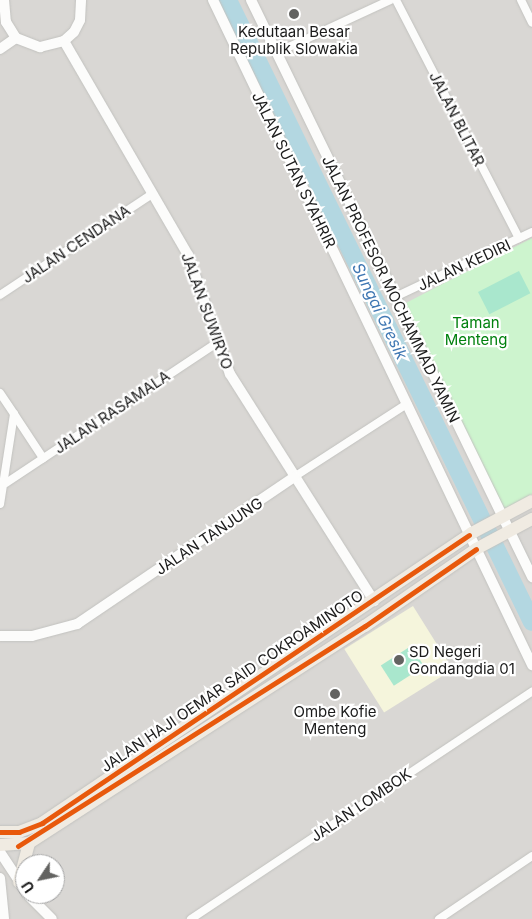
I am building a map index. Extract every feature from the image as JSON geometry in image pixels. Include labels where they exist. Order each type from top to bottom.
[{"type":"main road","name":"JALAN HAJI OEMAR SAID COKROAMINOTO","points":[[0,832],[19,832],[42,823],[471,534],[500,516],[532,500]]},
{"type":"main road","name":"JALAN HAJI OEMAR SAID COKROAMINOTO","points":[[23,844],[365,626],[478,548],[532,519]]},
{"type":"main road","points":[[1,853],[23,844],[23,854]]},
{"type":"street","points":[[4,0],[3,25],[16,38],[40,48],[64,41],[80,20],[81,0]]},
{"type":"street","name":"JALAN SUTAN SYAHRIR","points":[[213,0],[478,548],[532,665]]},
{"type":"street","name":"JALAN PROFESOR MOCHAMMAD YAMIN","points":[[251,0],[500,516],[532,578]]},
{"type":"street","points":[[276,53],[390,0]]},
{"type":"street","name":"JALAN BLITAR","points":[[396,0],[519,238]]},
{"type":"street","points":[[521,0],[532,23]]},
{"type":"street","points":[[0,49],[16,38]]},
{"type":"street","name":"JALAN SUWIRYO","points":[[64,41],[188,255],[230,374],[294,478],[374,601]]},
{"type":"street","name":"JALAN CENDANA","points":[[0,294],[152,194]]},
{"type":"street","name":"JALAN KEDIRI","points":[[395,297],[532,232]]},
{"type":"street","name":"JALAN RASAMALA","points":[[6,483],[218,342]]},
{"type":"street","points":[[0,393],[44,458]]},
{"type":"street","name":"JALAN TANJUNG","points":[[0,636],[32,636],[77,624],[407,404]]},
{"type":"street","points":[[0,504],[6,483],[14,414]]},
{"type":"street","name":"JALAN LOMBOK","points":[[191,919],[532,692]]},
{"type":"street","points":[[1,853],[15,875]]},
{"type":"street","points":[[439,919],[532,856]]},
{"type":"street","points":[[0,878],[4,919]]},
{"type":"street","points":[[37,904],[52,919]]},
{"type":"shaded area","points":[[0,0],[532,0],[532,919],[0,919]]},
{"type":"shaded area","name":"SD Negeri Gondangdia 01","points":[[413,606],[453,670],[384,713],[344,649]]},
{"type":"green space","name":"Taman Menteng","points":[[532,238],[532,497],[504,511],[400,306]]},
{"type":"green space","points":[[519,271],[530,293],[489,314],[478,292]]},
{"type":"green space","points":[[411,646],[424,666],[394,686],[381,666]]},
{"type":"waterway","name":"Sungai Gresik","points":[[228,0],[532,622]]},
{"type":"cycle path","points":[[0,832],[19,832],[42,823],[469,535]]},
{"type":"cycle path","points":[[18,846],[365,626],[476,549]]},
{"type":"place","name":"Kedutaan Besar Republik Slowakia","points":[[294,14]]},
{"type":"place","name":"SD Negeri Gondangdia 01","points":[[399,660]]},
{"type":"place","name":"Ombe Kofie Menteng","points":[[335,694]]}]
